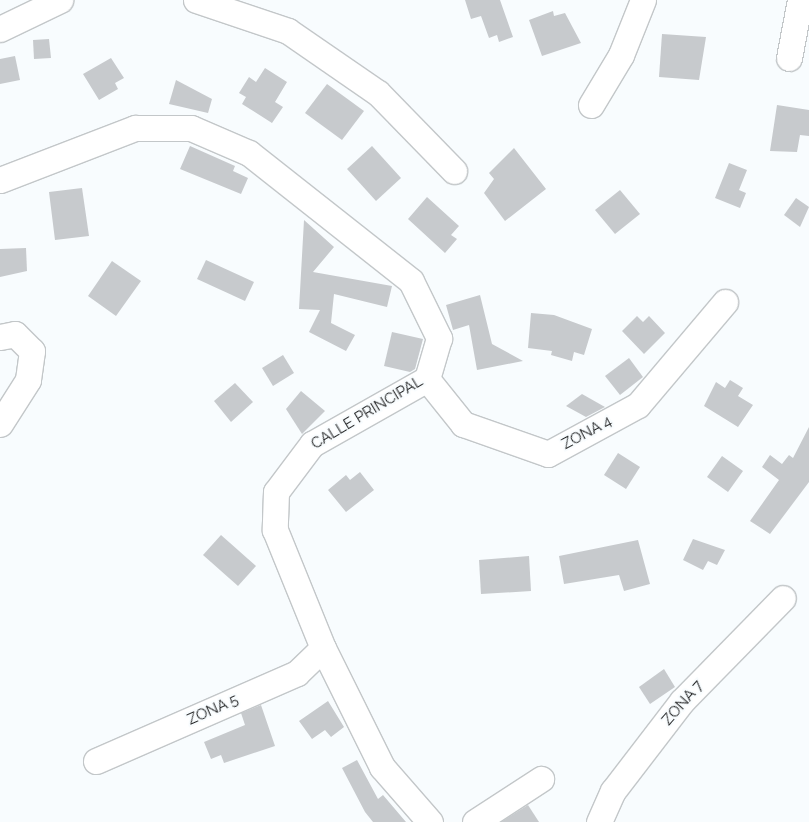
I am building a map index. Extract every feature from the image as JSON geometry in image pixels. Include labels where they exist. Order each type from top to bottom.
[{"type":"street","points":[[0,29],[60,0]]},
{"type":"street","points":[[196,0],[288,31],[378,93],[454,171]]},
{"type":"street","points":[[591,105],[622,55],[643,0]]},
{"type":"street","points":[[789,58],[800,0]]},
{"type":"street","name":"CALLE PRINCIPAL","points":[[0,180],[135,128],[191,128],[249,153],[411,281],[439,338],[427,379],[312,444],[276,492],[275,530],[324,648],[382,767],[430,822]]},
{"type":"street","name":"ZONA 4","points":[[427,379],[463,424],[548,454],[638,405],[725,302]]},
{"type":"street","points":[[0,337],[15,334],[32,351],[28,380],[0,424]]},
{"type":"street","name":"ZONA 7","points":[[600,822],[613,792],[682,701],[783,598]]},
{"type":"street","name":"ZONA 5","points":[[96,761],[297,673],[324,648]]},
{"type":"street","points":[[474,822],[541,780]]},
{"type":"building","points":[[465,0],[500,0],[513,37],[499,42],[497,35],[489,38],[481,16],[471,19]]},
{"type":"building","points":[[553,11],[554,16],[565,13],[581,43],[542,56],[529,20]]},
{"type":"building","points":[[662,34],[706,37],[699,80],[659,77]]},
{"type":"building","points":[[49,39],[51,58],[34,59],[33,40]]},
{"type":"building","points":[[15,56],[20,80],[0,84],[0,59]]},
{"type":"building","points":[[111,58],[124,78],[115,83],[118,89],[99,100],[83,74]]},
{"type":"building","points":[[265,68],[287,82],[275,102],[283,107],[272,123],[242,104],[246,97],[239,93],[249,77],[256,82]]},
{"type":"building","points":[[176,80],[212,99],[208,113],[169,104]]},
{"type":"building","points":[[327,84],[364,111],[342,140],[305,113]]},
{"type":"building","points":[[777,105],[809,110],[809,136],[800,135],[797,152],[770,151]]},
{"type":"building","points":[[190,146],[235,166],[233,171],[248,178],[241,194],[180,169]]},
{"type":"building","points":[[372,146],[401,178],[376,201],[347,169]]},
{"type":"building","points":[[514,148],[546,189],[505,221],[484,193],[494,179],[489,173]]},
{"type":"building","points":[[729,163],[747,170],[739,190],[746,193],[740,208],[715,198]]},
{"type":"building","points":[[82,188],[89,236],[55,240],[49,192]]},
{"type":"building","points":[[620,190],[640,214],[615,234],[595,210]]},
{"type":"building","points":[[427,197],[459,226],[451,235],[457,239],[445,253],[408,219]]},
{"type":"building","points":[[796,198],[809,207],[800,227],[784,215]]},
{"type":"building","points":[[304,220],[334,247],[313,272],[392,286],[387,307],[334,294],[331,323],[355,335],[346,351],[309,332],[320,310],[299,309]]},
{"type":"building","points":[[26,248],[27,271],[0,277],[0,249]]},
{"type":"building","points":[[206,260],[254,282],[245,301],[197,279]]},
{"type":"building","points":[[112,261],[141,281],[116,316],[88,296]]},
{"type":"building","points":[[480,295],[492,344],[523,361],[477,370],[469,325],[453,330],[446,305]]},
{"type":"building","points":[[531,313],[554,315],[592,329],[584,355],[574,352],[572,361],[551,355],[552,351],[528,348]]},
{"type":"building","points":[[637,316],[643,322],[649,316],[665,333],[644,354],[622,331]]},
{"type":"building","points":[[392,332],[423,339],[415,369],[410,372],[384,366]]},
{"type":"building","points":[[283,355],[294,373],[273,386],[262,368]]},
{"type":"building","points":[[629,358],[643,377],[620,395],[605,376]]},
{"type":"building","points":[[730,380],[743,388],[738,396],[753,405],[738,427],[704,406],[716,382],[725,388]]},
{"type":"building","points":[[235,383],[253,402],[231,422],[214,401]]},
{"type":"building","points":[[301,391],[325,411],[302,434],[286,409]]},
{"type":"building","points":[[582,394],[605,407],[586,417],[566,406]]},
{"type":"building","points":[[809,427],[809,482],[770,534],[750,521],[779,480],[762,467],[770,455],[782,464],[789,455],[793,458]]},
{"type":"building","points":[[618,453],[640,467],[626,489],[604,475]]},
{"type":"building","points":[[722,456],[743,471],[728,492],[707,477]]},
{"type":"building","points":[[360,472],[374,490],[346,512],[328,490],[346,475],[350,480]]},
{"type":"building","points":[[221,535],[256,566],[238,586],[203,555]]},
{"type":"building","points":[[693,539],[725,550],[717,565],[708,561],[703,570],[683,560]]},
{"type":"building","points":[[638,540],[650,584],[624,591],[619,575],[564,584],[559,556]]},
{"type":"building","points":[[529,556],[531,591],[481,594],[479,560]]},
{"type":"building","points":[[664,669],[675,687],[650,704],[639,687]]},
{"type":"building","points":[[328,701],[344,727],[331,737],[325,730],[312,739],[299,721]]},
{"type":"building","points":[[261,705],[275,746],[224,763],[221,755],[211,759],[204,742],[245,725],[241,713]]},
{"type":"building","points":[[357,760],[378,799],[383,795],[406,822],[373,822],[365,812],[342,768]]},
{"type":"building","points":[[528,805],[539,822],[501,822]]}]
